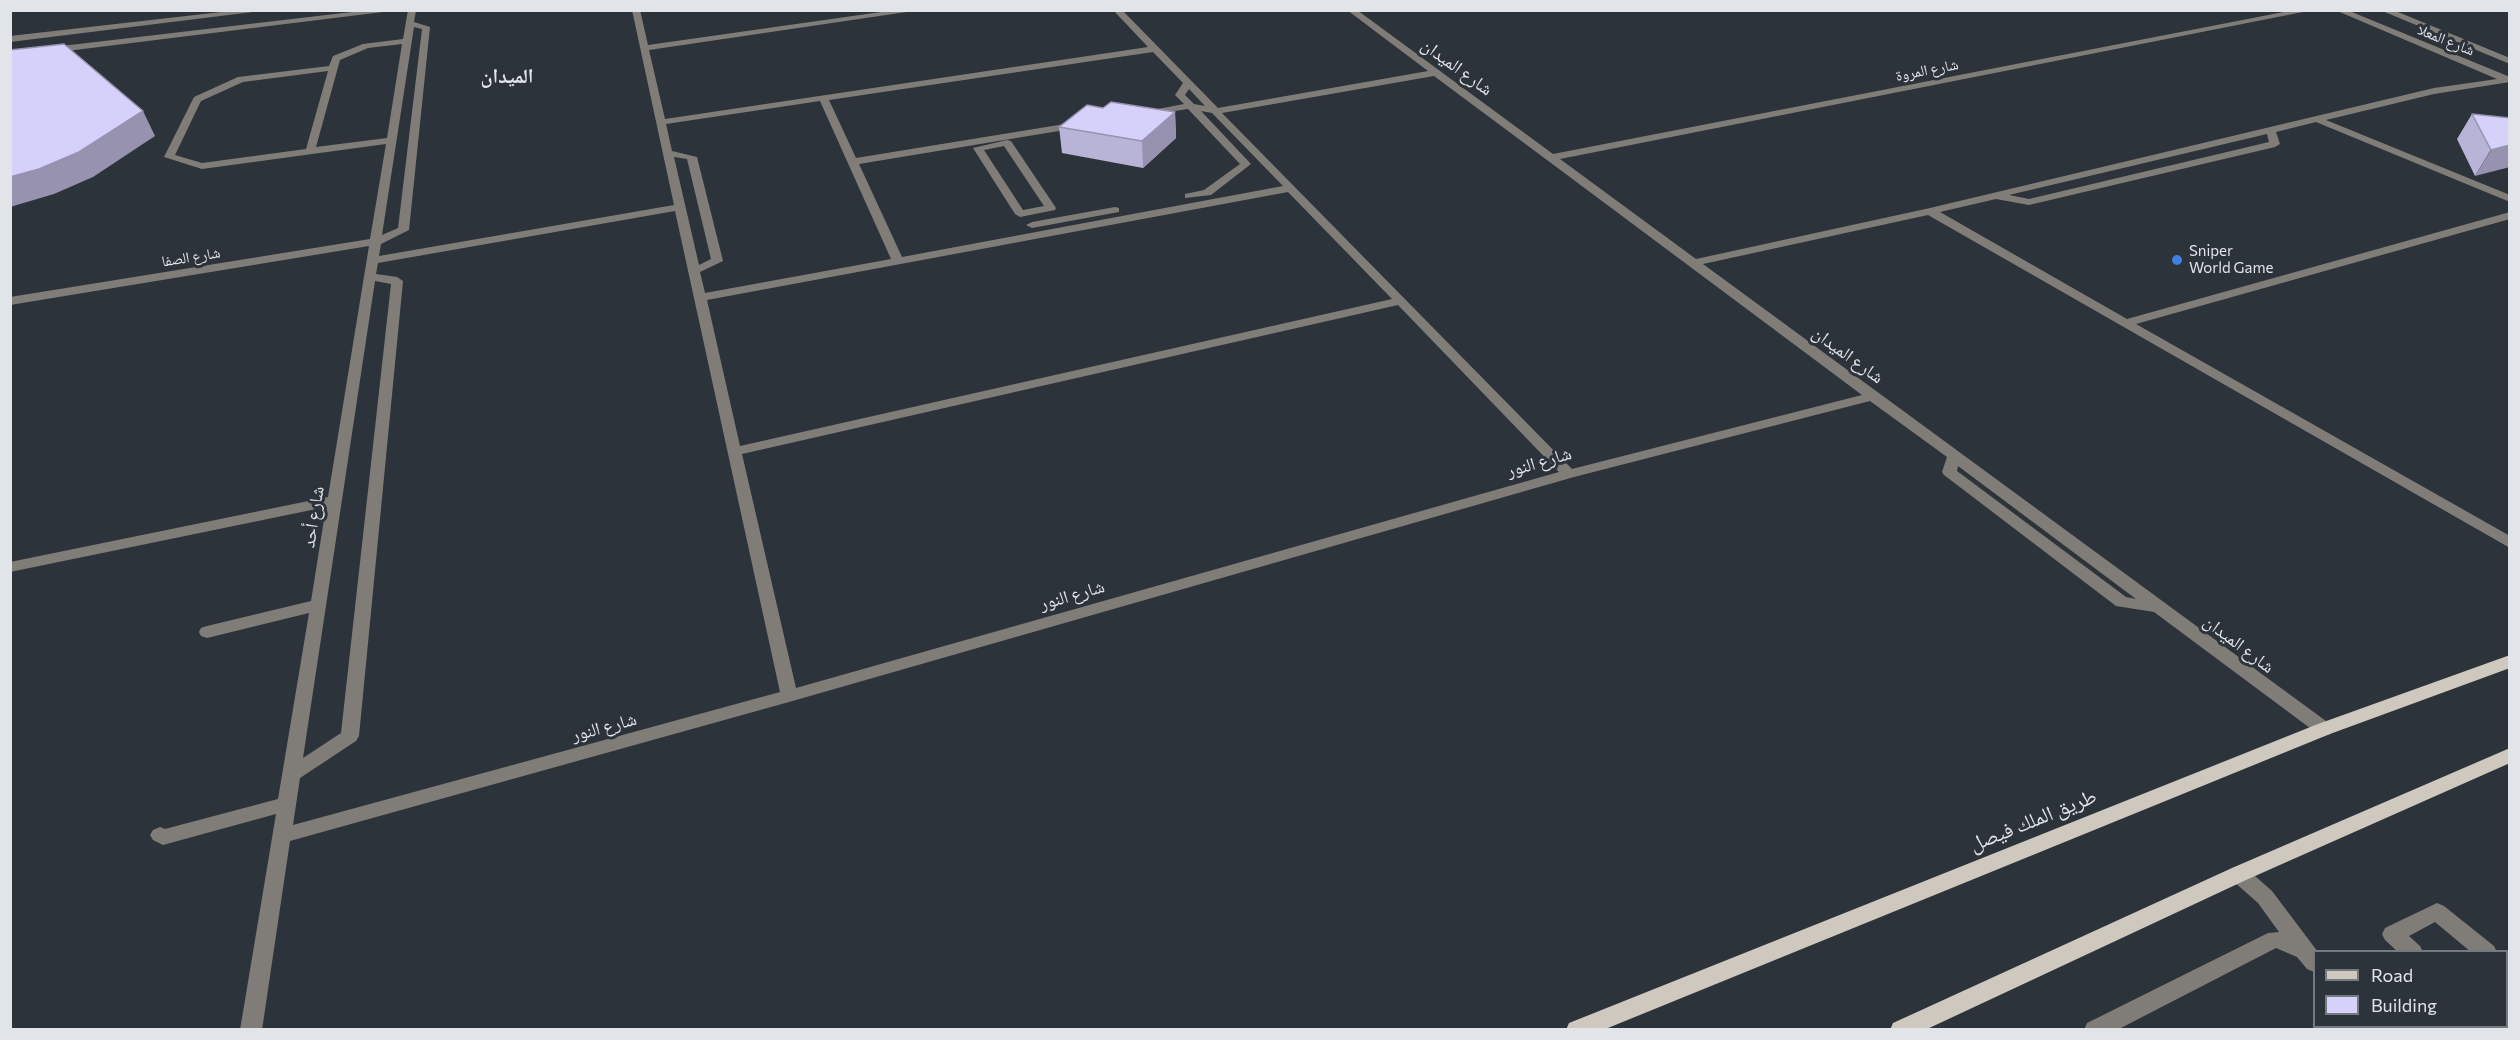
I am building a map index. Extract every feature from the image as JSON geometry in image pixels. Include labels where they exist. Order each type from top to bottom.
[{"type":"main road","name":"طريق الملك فيصل","points":[[1577,1029],[2324,729],[2510,661]]},
{"type":"main road","points":[[1901,1029],[2239,874],[2510,755]]},
{"type":"street","points":[[10,39],[265,10]]},
{"type":"street","points":[[10,54],[395,10]]},
{"type":"street","points":[[636,10],[663,122],[699,298],[789,696]]},
{"type":"street","points":[[644,48],[916,10]]},
{"type":"street","points":[[1117,10],[1569,474]]},
{"type":"street","name":"شارع الميدان","points":[[1350,10],[1954,456],[1949,472],[2122,602],[2160,608],[2324,729]]},
{"type":"street","name":"شارع المروة","points":[[1551,158],[2309,10]]},
{"type":"street","name":"شارع المعلا","points":[[2339,10],[2508,80]]},
{"type":"street","name":"شارع المعلا","points":[[2384,10],[2510,61]]},
{"type":"street","name":"شارع أحد","points":[[251,1029],[411,17]]},
{"type":"street","name":"شارع الصفا","points":[[10,301],[375,242],[403,230],[426,27],[411,17]]},
{"type":"street","points":[[310,151],[336,58],[366,46],[407,41]]},
{"type":"street","points":[[663,122],[1154,49]]},
{"type":"street","points":[[333,68],[241,79],[197,99],[169,157],[202,166],[391,140]]},
{"type":"street","points":[[1132,116],[1191,106],[1215,111],[1435,74]]},
{"type":"street","points":[[1694,263],[1994,196],[2029,202],[2274,144],[2271,131],[2434,91],[2508,80]]},
{"type":"street","points":[[699,298],[898,261],[1206,193],[1246,164],[1180,95],[1188,84]]},
{"type":"street","points":[[823,98],[898,261]]},
{"type":"street","points":[[2319,120],[2510,199]]},
{"type":"street","points":[[852,162],[1085,124]]},
{"type":"street","points":[[1007,143],[1051,208],[1034,211],[1020,214],[978,147],[1007,143]]},
{"type":"street","points":[[668,153],[692,157],[717,261],[694,271]]},
{"type":"street","points":[[1030,231],[1290,188]]},
{"type":"street","points":[[372,261],[680,207]]},
{"type":"street","points":[[1030,231],[1034,211]]},
{"type":"street","points":[[1930,211],[2510,543]]},
{"type":"street","points":[[2126,323],[2510,215]]},
{"type":"street","points":[[291,775],[350,736],[397,281],[370,277]]},
{"type":"street","points":[[734,452],[1400,301]]},
{"type":"street","name":"شارع النور","points":[[282,836],[789,696],[1569,474],[1873,396]]},
{"type":"street","points":[[10,567],[336,500]]},
{"type":"street","points":[[207,632],[318,605]]},
{"type":"street","points":[[160,835],[163,837],[286,804]]},
{"type":"street","points":[[2239,874],[2265,897],[2309,956]]},
{"type":"street","points":[[2412,950],[2392,934],[2437,912],[2486,950]]},
{"type":"street","points":[[2095,1029],[2275,939],[2309,956]]},
{"type":"building","points":[[64,44],[143,111],[79,152],[39,169],[10,177],[10,50]]},
{"type":"building","points":[[1111,102],[1175,112],[1142,141],[1059,127],[1087,105],[1103,108]]},
{"type":"building","points":[[2472,114],[2510,118],[2510,145],[2491,150]]},
{"type":"place","name":"Sniper World Game","points":[[2177,260]]},
{"type":"district","name":"الميدان","points":[[507,76]]}]
